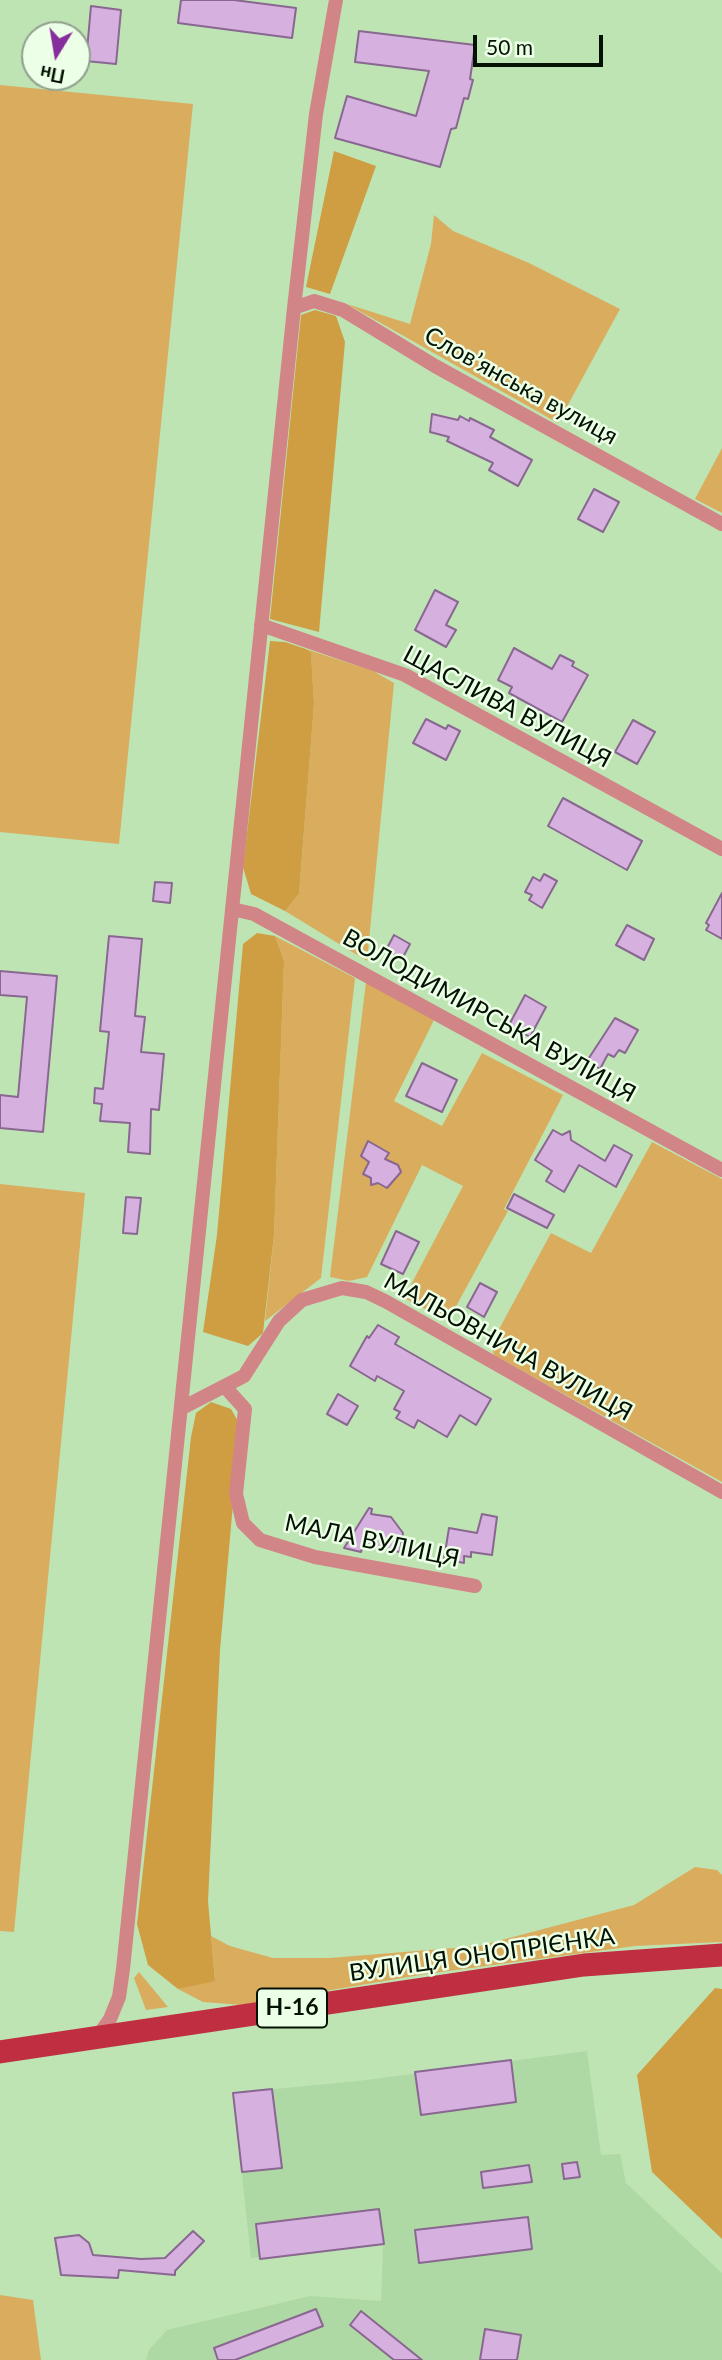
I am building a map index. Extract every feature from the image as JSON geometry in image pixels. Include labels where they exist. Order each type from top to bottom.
[{"type":"main road","name":"ВУЛИЦЯ ОНОПРІЄНКА","points":[[0,2052],[584,1965],[722,1955]]},
{"type":"street","points":[[98,2036],[110,2019],[119,1997],[123,1969],[294,308],[316,114],[335,0]]},
{"type":"street","name":"Словʼянська вулиця","points":[[294,308],[314,301],[343,310],[435,366],[722,524]]},
{"type":"street","name":"ЩАСЛИВА ВУЛИЦЯ","points":[[261,625],[405,675],[722,849]]},
{"type":"street","name":"ВОЛОДИМИРСЬКА ВУЛИЦЯ","points":[[232,909],[254,914],[722,1170]]},
{"type":"street","name":"МАЛЬОВНИЧА ВУЛИЦЯ","points":[[182,1408],[226,1388],[244,1376],[279,1321],[302,1300],[342,1288],[366,1292],[722,1492]]},
{"type":"street","name":"МАЛА ВУЛИЦЯ","points":[[226,1388],[245,1409],[236,1494],[243,1523],[260,1540],[315,1557],[475,1586]]},
{"type":"shaded area","points":[[0,85],[21,87],[21,91],[61,91],[193,104],[119,844],[0,832]]},
{"type":"shaded area","points":[[334,151],[376,166],[330,294],[306,287]]},
{"type":"shaded area","points":[[434,215],[453,231],[529,263],[620,309],[558,423],[347,304],[410,324],[431,244]]},
{"type":"shaded area","points":[[315,310],[336,316],[345,342],[319,632],[270,619],[301,315]]},
{"type":"shaded area","points":[[722,448],[722,513],[695,499]]},
{"type":"shaded area","points":[[270,641],[285,642],[311,653],[314,704],[299,894],[285,911],[251,894],[243,867]]},
{"type":"shaded area","points":[[306,649],[373,671],[394,683],[367,961],[285,911],[299,894],[314,704],[311,654]]},
{"type":"shaded area","points":[[257,933],[275,936],[284,961],[274,1235],[263,1333],[248,1346],[203,1332],[217,1235],[243,944]]},
{"type":"shaded area","points":[[275,936],[355,978],[321,1278],[265,1321],[274,1235],[284,961]]},
{"type":"shaded area","points":[[366,982],[434,1020],[394,1101],[442,1126],[482,1053],[563,1095],[504,1209],[508,1211],[448,1321],[404,1298],[463,1186],[422,1165],[367,1277],[349,1281],[330,1277]]},
{"type":"shaded area","points":[[652,1142],[722,1179],[722,1482],[494,1355],[491,1344],[551,1233],[591,1253]]},
{"type":"shaded area","points":[[0,1184],[85,1193],[14,1932],[0,1931]]},
{"type":"shaded area","points":[[211,1402],[231,1409],[240,1425],[220,1650],[208,1901],[215,1981],[178,1989],[148,1965],[137,1924],[191,1437],[196,1413]]},
{"type":"shaded area","points":[[695,1867],[717,1870],[722,1875],[722,1942],[635,1946],[426,1974],[243,2005],[203,2002],[178,1989],[215,1980],[211,1936],[230,1946],[273,1958],[329,1958],[479,1946],[634,1905]]},
{"type":"shaded area","points":[[139,1972],[168,2007],[146,2010],[134,1978]]},
{"type":"shaded area","points":[[715,1988],[722,1989],[722,2239],[652,2172],[637,2075]]},
{"type":"shaded area","points":[[587,2051],[601,2155],[620,2154],[626,2183],[722,2273],[722,2360],[146,2360],[149,2350],[167,2330],[310,2296],[381,2301],[383,2244],[251,2258],[233,2093],[358,2081]]},
{"type":"shaded area","points":[[0,2295],[33,2300],[41,2360],[0,2360]]},
{"type":"building","points":[[181,0],[234,0],[296,8],[292,38],[178,23]]},
{"type":"building","points":[[91,6],[121,10],[116,64],[91,62]]},
{"type":"building","points":[[359,31],[475,45],[470,79],[473,80],[468,99],[464,98],[456,128],[451,129],[440,167],[335,138],[347,96],[416,116],[429,71],[355,62]]},
{"type":"building","points":[[432,414],[458,420],[460,416],[469,421],[470,418],[494,430],[490,437],[532,460],[518,486],[489,470],[493,463],[447,441],[449,437],[430,432]]},
{"type":"building","points":[[594,489],[619,502],[603,532],[578,519]]},
{"type":"building","points":[[435,590],[458,602],[446,625],[456,630],[446,647],[415,630]]},
{"type":"building","points":[[514,648],[552,669],[560,655],[574,662],[572,666],[588,675],[562,722],[509,693],[512,687],[498,680]]},
{"type":"building","points":[[426,719],[446,729],[448,725],[460,731],[446,760],[413,743]]},
{"type":"building","points":[[633,720],[655,732],[637,764],[615,752]]},
{"type":"building","points":[[563,798],[642,841],[627,870],[548,826]]},
{"type":"building","points":[[544,874],[557,881],[542,908],[529,900],[532,895],[525,892],[533,877],[540,881]]},
{"type":"building","points":[[155,882],[172,883],[170,903],[153,901]]},
{"type":"building","points":[[722,893],[722,939],[706,930],[709,925],[706,923]]},
{"type":"building","points":[[627,925],[654,939],[644,960],[616,945]]},
{"type":"building","points":[[394,935],[410,944],[402,959],[386,950]]},
{"type":"building","points":[[109,936],[142,939],[135,1016],[145,1017],[141,1052],[164,1054],[159,1110],[151,1109],[150,1154],[128,1152],[130,1123],[100,1121],[102,1104],[94,1103],[95,1088],[103,1089],[109,1032],[100,1031]]},
{"type":"building","points":[[0,971],[57,976],[43,1132],[0,1128],[0,1095],[18,1097],[27,997],[0,995]]},
{"type":"building","points":[[525,995],[546,1007],[530,1037],[509,1025]]},
{"type":"building","points":[[615,1018],[638,1030],[625,1053],[619,1050],[614,1057],[608,1054],[600,1069],[587,1061]]},
{"type":"building","points":[[422,1063],[457,1080],[442,1112],[406,1096]]},
{"type":"building","points":[[553,1130],[562,1135],[570,1131],[571,1140],[605,1161],[614,1145],[632,1155],[616,1187],[579,1165],[564,1192],[546,1181],[552,1171],[535,1160]]},
{"type":"building","points":[[368,1141],[389,1153],[385,1159],[398,1165],[401,1172],[387,1188],[378,1183],[371,1185],[371,1178],[363,1174],[369,1162],[361,1156]]},
{"type":"building","points":[[514,1194],[554,1215],[547,1228],[507,1208]]},
{"type":"building","points":[[126,1197],[141,1198],[137,1234],[123,1233]]},
{"type":"building","points":[[396,1231],[419,1242],[403,1274],[381,1264]]},
{"type":"building","points":[[480,1283],[497,1292],[484,1317],[467,1307]]},
{"type":"building","points":[[378,1325],[399,1337],[395,1344],[491,1399],[476,1425],[460,1415],[447,1437],[418,1420],[414,1428],[396,1418],[400,1412],[394,1409],[404,1391],[377,1376],[375,1381],[350,1366],[367,1336],[369,1338]]},
{"type":"building","points":[[338,1394],[358,1406],[347,1425],[327,1414]]},
{"type":"building","points":[[369,1508],[372,1509],[371,1514],[391,1517],[403,1533],[400,1552],[363,1545],[361,1552],[344,1548]]},
{"type":"building","points":[[482,1514],[497,1517],[492,1555],[471,1552],[471,1557],[464,1556],[464,1563],[444,1559],[449,1528],[477,1533]]},
{"type":"building","points":[[511,2060],[516,2102],[421,2115],[415,2072]]},
{"type":"building","points":[[272,2089],[282,2168],[242,2172],[233,2093]]},
{"type":"building","points":[[577,2162],[580,2177],[564,2179],[562,2164]]},
{"type":"building","points":[[529,2165],[532,2182],[483,2188],[481,2172]]},
{"type":"building","points":[[379,2209],[384,2244],[260,2259],[256,2224]]},
{"type":"building","points":[[528,2217],[532,2249],[419,2263],[415,2230]]},
{"type":"building","points":[[193,2231],[204,2241],[175,2271],[175,2275],[119,2270],[118,2278],[61,2275],[55,2238],[79,2235],[89,2243],[93,2255],[165,2258]]},
{"type":"building","points":[[316,2309],[323,2326],[235,2360],[218,2360],[214,2348]]},
{"type":"building","points":[[361,2311],[422,2360],[394,2360],[350,2325]]},
{"type":"building","points":[[485,2329],[521,2335],[517,2360],[480,2360]]}]
